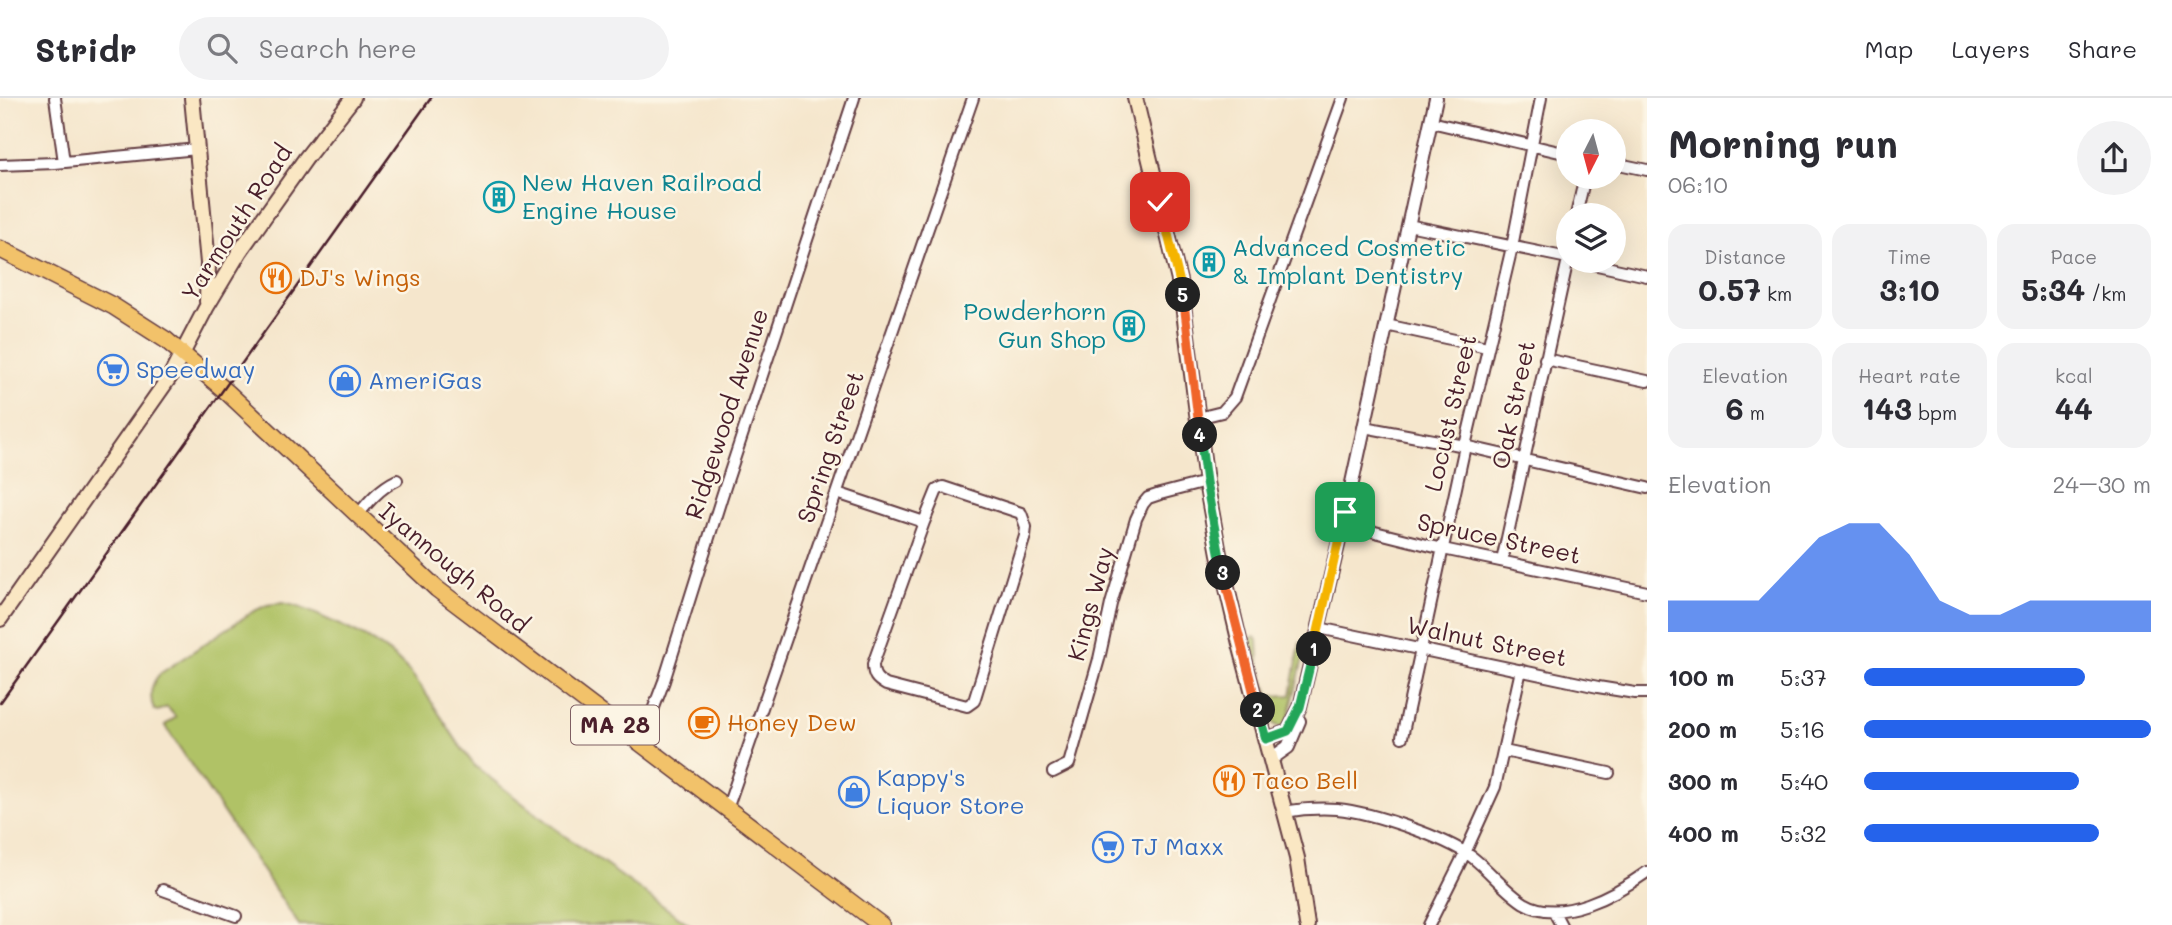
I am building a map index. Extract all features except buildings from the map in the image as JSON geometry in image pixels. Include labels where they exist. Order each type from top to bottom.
[{"type":"main road","points":[[192,98],[208,253],[206,309]]},
{"type":"main road","name":"Yarmouth Road","points":[[1,617],[171,375],[234,260],[306,158],[353,98]]},
{"type":"main road","points":[[1135,98],[1181,289],[1206,482],[1224,578],[1297,858],[1307,925]]},
{"type":"main road","name":"Iyannough Road","points":[[0,249],[126,313],[183,353],[437,589],[880,925]]},
{"type":"main road","points":[[208,253],[221,260],[234,260]]},
{"type":"main road","points":[[1285,817],[1298,925]]},
{"type":"street","points":[[55,98],[64,162]]},
{"type":"street","name":"Ridgewood Avenue","points":[[636,740],[653,710],[664,681],[722,496],[854,98]]},
{"type":"street","name":"Spring Street","points":[[727,809],[973,98]]},
{"type":"street","points":[[1198,418],[1222,412],[1236,397],[1343,98]]},
{"type":"street","points":[[1266,739],[1288,731],[1300,707],[1436,98]]},
{"type":"street","name":"Locust Street","points":[[1402,737],[1487,347],[1512,247],[1541,98]]},
{"type":"street","points":[[1431,122],[1556,152]]},
{"type":"street","points":[[0,165],[17,166],[197,149]]},
{"type":"street","points":[[1626,166],[1647,170]]},
{"type":"street","points":[[1408,225],[1556,256]]},
{"type":"street","points":[[1626,271],[1647,276]]},
{"type":"street","name":"Oak Street","points":[[1502,561],[1565,273]]},
{"type":"street","points":[[1386,325],[1487,347]]},
{"type":"street","points":[[1545,359],[1647,381]]},
{"type":"street","points":[[1364,427],[1465,446],[1647,488]]},
{"type":"street","points":[[357,516],[371,499],[397,480]]},
{"type":"street","name":"Kings Way","points":[[1054,772],[1069,764],[1111,604],[1143,504],[1160,494],[1206,482]]},
{"type":"street","points":[[943,487],[1021,513],[1024,519],[1024,536],[974,701],[967,706],[887,685],[877,680],[873,674],[873,663],[924,522],[937,490],[943,487]]},
{"type":"street","points":[[837,493],[924,522]]},
{"type":"street","name":"Spruce Street","points":[[1343,524],[1443,549],[1647,592]]},
{"type":"street","name":"Walnut Street","points":[[1319,628],[1625,692],[1647,693]]},
{"type":"street","points":[[1429,925],[1495,787],[1521,670]]},
{"type":"street","points":[[1271,759],[1284,751],[1293,738],[1300,707]]},
{"type":"street","points":[[1504,751],[1609,773]]},
{"type":"street","points":[[1285,817],[1317,809],[1345,810],[1406,827],[1465,853],[1524,903],[1554,912],[1566,911],[1603,896],[1647,872]]},
{"type":"street","points":[[163,890],[236,916]]},
{"type":"street","points":[[1554,912],[1561,925]]},
{"type":"green space","points":[[282,603],[302,608],[366,638],[396,658],[413,676],[475,766],[562,834],[690,925],[299,925],[169,732],[165,725],[176,717],[167,707],[154,710],[151,700],[153,686],[161,673],[252,612],[267,605]]},
{"type":"green space","points":[[1255,637],[1258,640],[1259,663],[1269,696],[1291,695],[1300,643],[1303,643],[1302,649],[1305,650],[1285,726],[1275,725],[1271,719],[1250,638]]},
{"type":"railway","points":[[0,703],[431,98]]},
{"type":"place","name":"New Haven Railroad Engine House","points":[[499,197]]},
{"type":"place","name":"Advanced Cosmetic & Implant Dentistry","points":[[1209,262]]},
{"type":"place","name":"DJ's Wings","points":[[276,278]]},
{"type":"place","name":"Powderhorn Gun Shop","points":[[1129,326]]},
{"type":"place","name":"Speedway","points":[[113,370]]},
{"type":"place","name":"AmeriGas","points":[[345,381]]},
{"type":"place","name":"Honey Dew","points":[[704,723]]},
{"type":"place","name":"Taco Bell","points":[[1229,781]]},
{"type":"place","name":"Kappy's Liquor Store","points":[[854,792]]},
{"type":"place","name":"TJ Maxx","points":[[1108,847]]},
{"type":"route","points":[[1160,202],[1186,312],[1206,482],[1219,554],[1266,739],[1288,731],[1300,707],[1345,512]]}]
